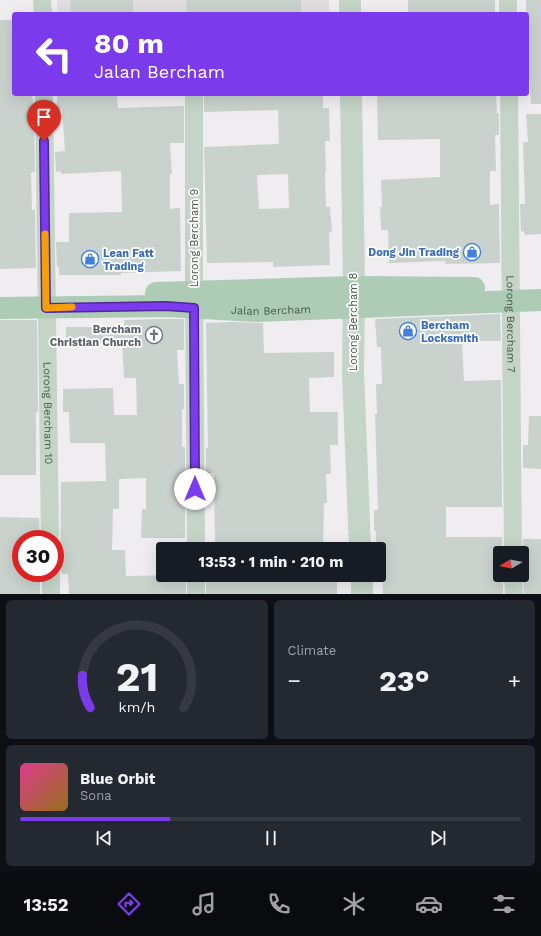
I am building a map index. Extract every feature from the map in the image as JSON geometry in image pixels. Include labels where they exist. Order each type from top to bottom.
[{"type":"main road","name":"Jalan Bercham","points":[[0,308],[46,303],[512,294],[541,288]]},
{"type":"main road","name":"Jalan Bercham","points":[[512,294],[541,300]]},
{"type":"main road","name":"Jalan Bercham","points":[[0,298],[46,303]]},
{"type":"street","points":[[42,0],[43,12]]},
{"type":"street","points":[[350,0],[350,12]]},
{"type":"street","points":[[508,0],[508,12]]},
{"type":"street","name":"Lorong Bercham 10","points":[[44,96],[50,530]]},
{"type":"street","name":"Lorong Bercham 9","points":[[194,96],[196,542]]},
{"type":"street","name":"Lorong Bercham 8","points":[[351,96],[354,298],[353,372],[360,542]]},
{"type":"street","name":"Lorong Bercham 7","points":[[509,96],[512,294],[513,546]]},
{"type":"street","points":[[50,582],[51,594]]},
{"type":"street","points":[[196,582],[196,594]]},
{"type":"street","points":[[362,582],[362,594]]},
{"type":"street","points":[[513,582],[514,594]]},
{"type":"shaded area","points":[[57,0],[329,0],[329,12],[57,12]]},
{"type":"building","points":[[70,0],[133,0],[133,12],[71,12]]},
{"type":"building","points":[[186,0],[301,0],[301,12],[187,12]]},
{"type":"building","points":[[408,0],[495,0],[495,12],[408,12]]},
{"type":"building","points":[[526,0],[541,0],[541,104],[531,104],[529,75],[529,12],[526,12]]},
{"type":"building","points":[[0,20],[12,20],[12,96],[32,96],[34,114],[35,172],[31,173],[32,210],[35,210],[36,268],[0,269]]},
{"type":"building","points":[[57,96],[117,96],[118,108],[184,106],[184,143],[170,143],[172,174],[170,174],[170,209],[180,208],[181,271],[121,273],[121,275],[59,275],[59,267],[57,267],[56,242],[69,242],[69,213],[122,212],[121,171],[61,174],[61,171],[56,172],[55,152],[65,151],[62,109],[57,109]]},
{"type":"building","points":[[204,96],[323,96],[323,108],[329,108],[330,141],[325,141],[325,172],[326,207],[330,207],[332,232],[329,232],[330,265],[273,267],[273,262],[207,263],[204,147],[279,144],[278,110],[204,112]],"holes":[[[288,174],[289,208],[259,209],[257,175]]]},
{"type":"building","points":[[377,96],[496,96],[497,113],[499,113],[499,135],[495,135],[496,171],[490,171],[490,205],[499,204],[500,263],[445,264],[445,261],[389,263],[388,230],[381,230],[381,180],[440,177],[440,139],[378,140]]},
{"type":"building","points":[[526,114],[541,114],[541,234],[525,235],[524,231],[521,232],[520,204],[525,204],[523,142],[528,142]]},
{"type":"building","points":[[500,314],[501,341],[462,341],[464,381],[501,380],[502,507],[446,507],[446,537],[502,537],[502,546],[493,546],[493,582],[503,582],[503,594],[383,594],[383,582],[386,582],[386,542],[376,542],[376,531],[374,531],[374,510],[378,510],[375,414],[377,414],[376,384],[382,384],[381,347],[377,347],[375,319]]},
{"type":"building","points":[[184,319],[184,350],[177,350],[179,384],[184,384],[184,409],[182,409],[182,447],[185,447],[185,538],[141,538],[142,509],[146,509],[146,478],[119,479],[119,509],[113,509],[112,550],[125,550],[126,576],[156,576],[156,582],[186,582],[186,594],[69,594],[68,574],[64,574],[64,530],[60,530],[61,482],[106,481],[105,443],[70,443],[69,412],[63,412],[63,389],[113,388],[114,415],[137,415],[136,378],[124,378],[122,343],[66,344],[66,327],[124,327],[124,320]]},
{"type":"building","points":[[0,320],[37,320],[38,412],[36,412],[36,475],[0,475]]},
{"type":"building","points":[[206,323],[263,323],[264,353],[334,352],[334,377],[309,378],[310,412],[338,412],[338,445],[330,445],[331,474],[326,474],[327,503],[324,503],[323,542],[215,542],[214,473],[206,473],[206,448],[208,448]]},
{"type":"building","points":[[529,416],[541,416],[541,469],[523,468],[523,445],[528,445]]},
{"type":"building","points":[[0,517],[39,518],[40,530],[12,530],[12,582],[40,582],[40,594],[0,594]]},
{"type":"building","points":[[523,539],[541,539],[541,594],[524,594],[523,582],[529,582],[529,546],[523,546]]},
{"type":"building","points":[[206,582],[337,582],[337,594],[206,594]]},
{"type":"slow traffic","points":[[45,234],[46,308],[72,307]]},
{"type":"place","name":"Dong Jin Trading","points":[[472,252]]},
{"type":"place","name":"Lean Fatt Trading","points":[[90,259]]},
{"type":"place","name":"Bercham Locksmith","points":[[408,331]]},
{"type":"place","name":"Bercham Christian Church","points":[[154,335]]},
{"type":"route","points":[[44,141],[46,308],[166,306],[194,308],[195,489]]}]
